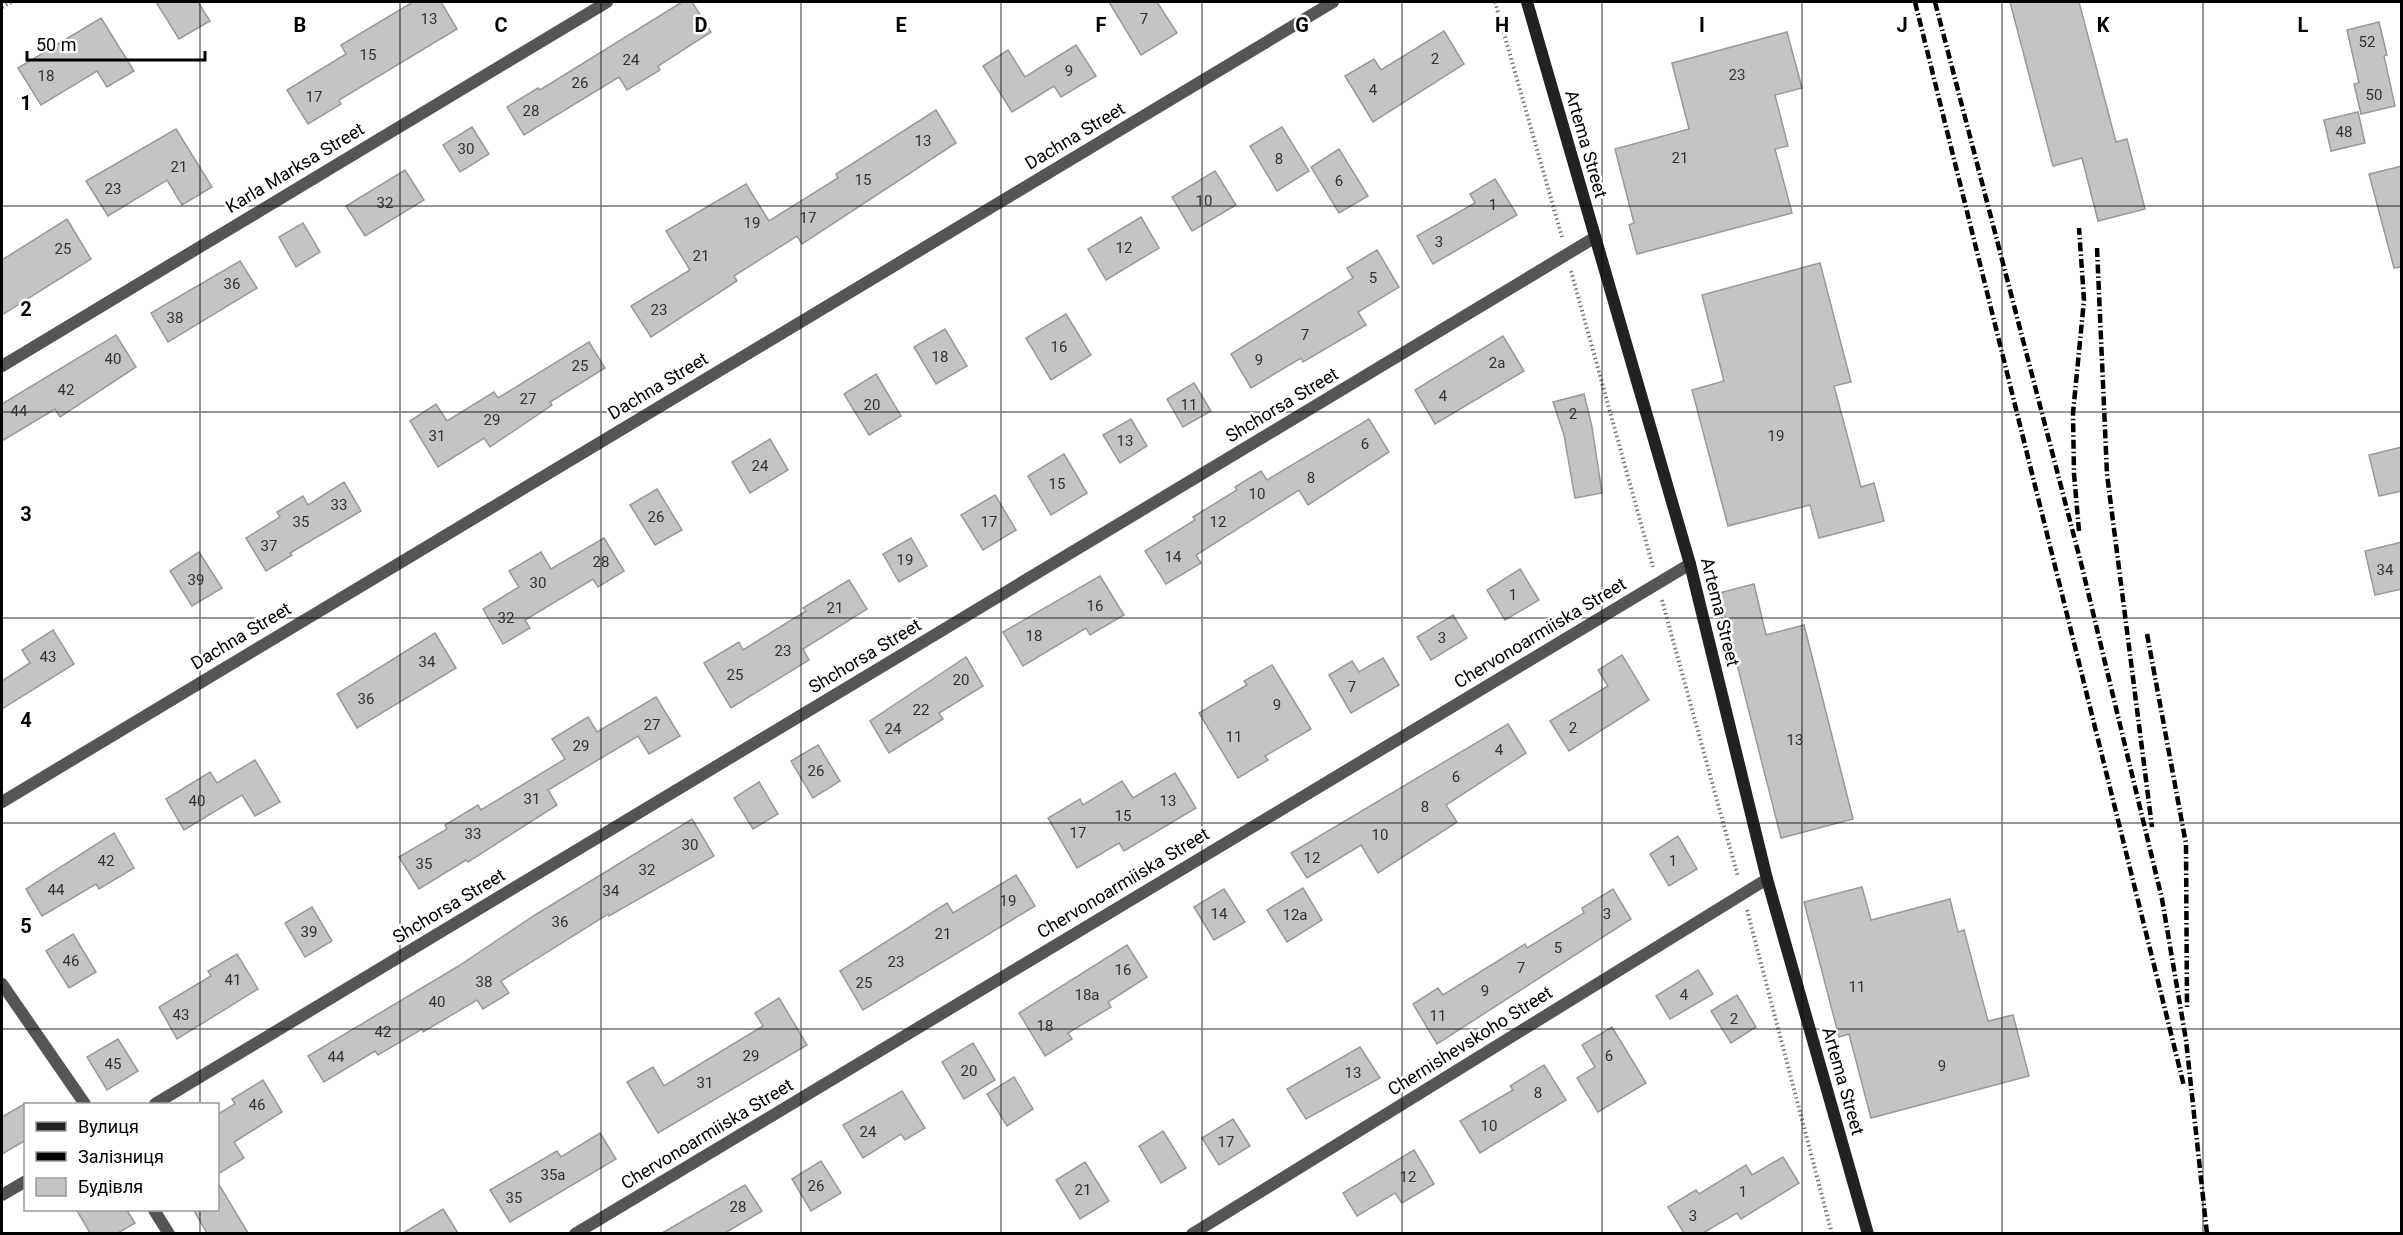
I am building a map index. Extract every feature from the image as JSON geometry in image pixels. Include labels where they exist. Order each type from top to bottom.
[{"type":"main road","name":"Artema Street","points":[[1527,2],[1690,564],[1767,879],[1865,1233]]},
{"type":"street","name":"Karla Marksa Street","points":[[2,366],[607,2]]},
{"type":"street","name":"Dachna Street","points":[[2,802],[1333,2]]},
{"type":"street","name":"Shchorsa Street","points":[[157,1103],[1594,238]]},
{"type":"street","name":"Chervonoarmiiska Street","points":[[576,1233],[1690,564]]},
{"type":"street","name":"Chernishevskoho Street","points":[[1192,1233],[1767,879]]},
{"type":"street","points":[[2,984],[84,1103]]},
{"type":"street","points":[[2,1196],[24,1182]]},
{"type":"street","points":[[155,1211],[169,1233]]},
{"type":"path","points":[[2,7],[11,2]]},
{"type":"path","points":[[1495,2],[1567,254],[1743,894],[1832,1233]]},
{"type":"building","points":[[156,2],[198,2],[210,21],[179,39]]},
{"type":"building","points":[[413,2],[441,2],[457,29],[339,100],[341,104],[308,124],[287,90],[346,54],[341,45]]},
{"type":"building","points":[[682,2],[692,2],[711,32],[658,66],[660,70],[627,90],[619,77],[524,135],[507,107],[538,88],[540,90]]},
{"type":"building","points":[[1109,2],[1157,2],[1177,33],[1141,55]]},
{"type":"building","points":[[2010,2],[2079,2],[2116,142],[2127,139],[2145,209],[2098,221],[2082,158],[2053,166]]},
{"type":"building","points":[[101,18],[134,71],[107,87],[97,71],[41,105],[18,68]]},
{"type":"building","points":[[2379,22],[2395,106],[2361,114],[2354,84],[2359,83],[2347,30]]},
{"type":"building","points":[[1444,31],[1464,64],[1373,122],[1345,76],[1374,59],[1381,70]]},
{"type":"building","points":[[1787,32],[1802,88],[1775,95],[1788,146],[1775,149],[1792,213],[1637,254],[1629,225],[1634,223],[1615,149],[1689,129],[1672,63]]},
{"type":"building","points":[[1076,45],[1096,76],[1061,97],[1054,86],[1012,112],[983,66],[1008,50],[1025,77]]},
{"type":"building","points":[[936,110],[956,143],[802,244],[797,236],[734,276],[737,281],[651,337],[631,306],[690,270],[666,231],[746,184],[769,221],[838,178],[836,174]]},
{"type":"building","points":[[2358,112],[2365,143],[2331,151],[2324,120]]},
{"type":"building","points":[[472,127],[489,154],[460,172],[443,145]]},
{"type":"building","points":[[1282,127],[1309,171],[1277,191],[1250,146]]},
{"type":"building","points":[[176,129],[212,187],[182,205],[167,180],[108,216],[86,181]]},
{"type":"building","points":[[1339,149],[1368,196],[1339,213],[1311,167]]},
{"type":"building","points":[[2402,166],[2402,267],[2394,268],[2369,174]]},
{"type":"building","points":[[405,170],[424,200],[365,236],[346,206]]},
{"type":"building","points":[[1215,171],[1236,205],[1192,231],[1172,197]]},
{"type":"building","points":[[1495,179],[1517,215],[1433,264],[1417,236],[1475,203],[1470,194]]},
{"type":"building","points":[[1141,217],[1159,248],[1106,280],[1088,249]]},
{"type":"building","points":[[67,219],[91,259],[2,315],[2,260]]},
{"type":"building","points":[[303,223],[320,252],[296,267],[279,237]]},
{"type":"building","points":[[1377,250],[1399,287],[1358,312],[1366,325],[1303,362],[1301,358],[1251,388],[1231,354],[1353,278],[1347,268]]},
{"type":"building","points":[[240,261],[257,288],[168,342],[151,313]]},
{"type":"building","points":[[1820,263],[1851,382],[1834,386],[1861,487],[1874,483],[1884,521],[1819,538],[1810,505],[1728,526],[1692,390],[1724,381],[1702,295]]},
{"type":"building","points":[[1066,314],[1091,355],[1051,380],[1026,338]]},
{"type":"building","points":[[945,329],[967,366],[936,384],[914,347]]},
{"type":"building","points":[[116,335],[136,367],[60,417],[55,409],[2,441],[2,404]]},
{"type":"building","points":[[1503,336],[1524,371],[1435,424],[1415,390]]},
{"type":"building","points":[[589,342],[605,368],[550,402],[552,405],[490,447],[484,438],[438,467],[410,421],[436,404],[447,421],[494,392],[498,398]]},
{"type":"building","points":[[876,374],[901,416],[869,435],[844,394]]},
{"type":"building","points":[[1194,383],[1211,411],[1183,427],[1167,399]]},
{"type":"building","points":[[1584,394],[1592,427],[1602,493],[1575,498],[1564,435],[1553,402]]},
{"type":"building","points":[[1131,419],[1147,446],[1120,463],[1103,435]]},
{"type":"building","points":[[1369,419],[1389,452],[1308,505],[1299,490],[1196,555],[1201,563],[1166,584],[1145,551],[1195,520],[1193,517],[1237,490],[1235,487],[1261,471],[1267,480]]},
{"type":"building","points":[[770,439],[788,470],[750,493],[732,462]]},
{"type":"building","points":[[2402,447],[2402,491],[2379,496],[2369,455]]},
{"type":"building","points":[[1064,454],[1087,493],[1051,515],[1028,476]]},
{"type":"building","points":[[344,482],[361,511],[290,553],[292,555],[266,571],[246,538],[280,517],[277,512],[303,496],[308,505]]},
{"type":"building","points":[[657,489],[682,530],[655,545],[630,505]]},
{"type":"building","points":[[995,495],[1016,530],[983,550],[961,515]]},
{"type":"building","points":[[604,538],[624,571],[598,587],[593,579],[525,620],[530,628],[503,644],[483,609],[519,587],[509,571],[541,552],[551,569]]},
{"type":"building","points":[[911,538],[927,566],[899,582],[883,554]]},
{"type":"building","points":[[2402,542],[2402,589],[2375,595],[2365,551]]},
{"type":"building","points":[[199,552],[222,588],[192,606],[170,571]]},
{"type":"building","points":[[1520,569],[1539,600],[1505,620],[1487,590]]},
{"type":"building","points":[[1100,576],[1124,615],[1090,635],[1086,628],[1023,666],[1003,632]]},
{"type":"building","points":[[849,580],[867,609],[803,649],[809,660],[731,708],[704,663],[739,642],[743,650],[806,611],[803,608]]},
{"type":"building","points":[[1754,584],[1766,635],[1804,625],[1853,819],[1781,838],[1719,593]]},
{"type":"building","points":[[1453,615],[1467,638],[1431,660],[1417,637]]},
{"type":"building","points":[[53,630],[74,664],[2,709],[2,681],[30,663],[22,650]]},
{"type":"building","points":[[435,633],[456,668],[357,728],[337,694]]},
{"type":"building","points":[[1622,655],[1649,700],[1569,751],[1550,721],[1608,686],[1598,670]]},
{"type":"building","points":[[966,657],[983,686],[939,713],[943,719],[889,753],[870,721]]},
{"type":"building","points":[[1383,658],[1399,685],[1351,713],[1329,675],[1352,661],[1359,672]]},
{"type":"building","points":[[1272,665],[1311,729],[1265,756],[1268,760],[1238,778],[1199,713],[1247,685],[1244,681]]},
{"type":"building","points":[[656,697],[680,736],[649,754],[638,736],[548,790],[557,805],[468,862],[466,860],[419,889],[399,857],[447,829],[445,825],[478,805],[481,810],[565,759],[552,739],[588,717],[597,732]]},
{"type":"building","points":[[1508,724],[1526,753],[1446,805],[1457,822],[1378,873],[1361,845],[1307,878],[1291,853]]},
{"type":"building","points":[[818,745],[840,781],[813,798],[791,761]]},
{"type":"building","points":[[255,760],[280,802],[255,816],[242,795],[184,830],[166,799],[210,772],[217,783]]},
{"type":"building","points":[[1175,773],[1196,808],[1124,851],[1119,843],[1077,868],[1048,818],[1080,799],[1083,805],[1122,781],[1133,798]]},
{"type":"building","points":[[759,782],[778,814],[753,829],[734,798]]},
{"type":"building","points":[[692,819],[714,856],[609,916],[608,914],[501,981],[509,993],[483,1009],[477,1000],[378,1055],[375,1051],[324,1082],[308,1056],[457,967],[535,915]]},
{"type":"building","points":[[114,833],[134,868],[99,889],[96,884],[42,916],[26,889]]},
{"type":"building","points":[[1678,836],[1697,869],[1669,886],[1650,854]]},
{"type":"building","points":[[1016,875],[1035,906],[863,1010],[840,971],[947,903],[953,913]]},
{"type":"building","points":[[1862,887],[1871,920],[1950,899],[1958,932],[1964,930],[1988,1021],[2013,1015],[2029,1076],[1871,1118],[1849,1034],[1839,1037],[1804,902]]},
{"type":"building","points":[[1303,888],[1322,920],[1287,942],[1267,910]]},
{"type":"building","points":[[1224,889],[1245,922],[1214,940],[1194,907]]},
{"type":"building","points":[[1613,889],[1631,919],[1437,1044],[1413,1004],[1438,988],[1443,995],[1525,944],[1527,948],[1584,913],[1582,908]]},
{"type":"building","points":[[312,907],[332,941],[305,957],[285,923]]},
{"type":"building","points":[[73,934],[96,972],[69,988],[46,951]]},
{"type":"building","points":[[1127,945],[1147,977],[1108,1002],[1111,1007],[1068,1033],[1072,1039],[1045,1056],[1019,1013]]},
{"type":"building","points":[[237,954],[258,989],[177,1039],[159,1007],[211,976],[208,971]]},
{"type":"building","points":[[1698,970],[1713,994],[1670,1019],[1656,996]]},
{"type":"building","points":[[1737,995],[1756,1027],[1731,1043],[1711,1011]]},
{"type":"building","points":[[779,998],[807,1045],[658,1133],[627,1082],[653,1067],[664,1086],[763,1026],[755,1013]]},
{"type":"building","points":[[1612,1027],[1646,1083],[1598,1112],[1577,1078],[1595,1067],[1582,1045]]},
{"type":"building","points":[[118,1039],[138,1071],[107,1090],[87,1057]]},
{"type":"building","points":[[973,1043],[995,1080],[964,1099],[942,1062]]},
{"type":"building","points":[[1360,1047],[1380,1078],[1306,1119],[1287,1089]]},
{"type":"building","points":[[1544,1065],[1566,1100],[1480,1153],[1460,1121],[1513,1090],[1510,1086]]},
{"type":"building","points":[[1014,1077],[1033,1109],[1007,1126],[987,1094]]},
{"type":"building","points":[[263,1080],[282,1112],[234,1142],[244,1158],[219,1173],[219,1113],[235,1104],[232,1099]]},
{"type":"building","points":[[902,1091],[925,1128],[905,1140],[901,1134],[863,1158],[843,1125]]},
{"type":"building","points":[[24,1104],[24,1141],[2,1154],[2,1117]]},
{"type":"building","points":[[1233,1119],[1250,1146],[1219,1165],[1202,1138]]},
{"type":"building","points":[[1163,1131],[1186,1168],[1161,1183],[1139,1146]]},
{"type":"building","points":[[600,1133],[616,1159],[510,1222],[490,1190],[557,1151],[561,1157]]},
{"type":"building","points":[[1414,1150],[1434,1184],[1402,1203],[1395,1193],[1357,1216],[1343,1193]]},
{"type":"building","points":[[1783,1157],[1799,1183],[1741,1219],[1737,1213],[1703,1233],[1684,1233],[1668,1207],[1696,1190],[1699,1194],[1746,1165],[1752,1175]]},
{"type":"building","points":[[821,1161],[841,1193],[811,1211],[792,1179]]},
{"type":"building","points":[[1085,1162],[1109,1201],[1080,1219],[1056,1180]]},
{"type":"building","points":[[219,1185],[248,1233],[207,1233],[194,1211],[219,1211]]},
{"type":"building","points":[[745,1185],[762,1211],[725,1233],[662,1233]]},
{"type":"building","points":[[443,1209],[458,1233],[403,1233]]},
{"type":"building","points":[[77,1211],[127,1211],[135,1223],[118,1233],[90,1233]]},
{"type":"railway","points":[[1915,2],[2184,1086]]},
{"type":"railway","points":[[1935,2],[2082,567],[2162,899],[2186,1040],[2207,1234]]},
{"type":"railway","points":[[2079,228],[2084,300],[2073,413],[2074,474],[2079,531]]},
{"type":"railway","points":[[2097,248],[2107,474],[2152,827]]},
{"type":"railway","points":[[2147,634],[2186,844],[2187,1007]]}]
